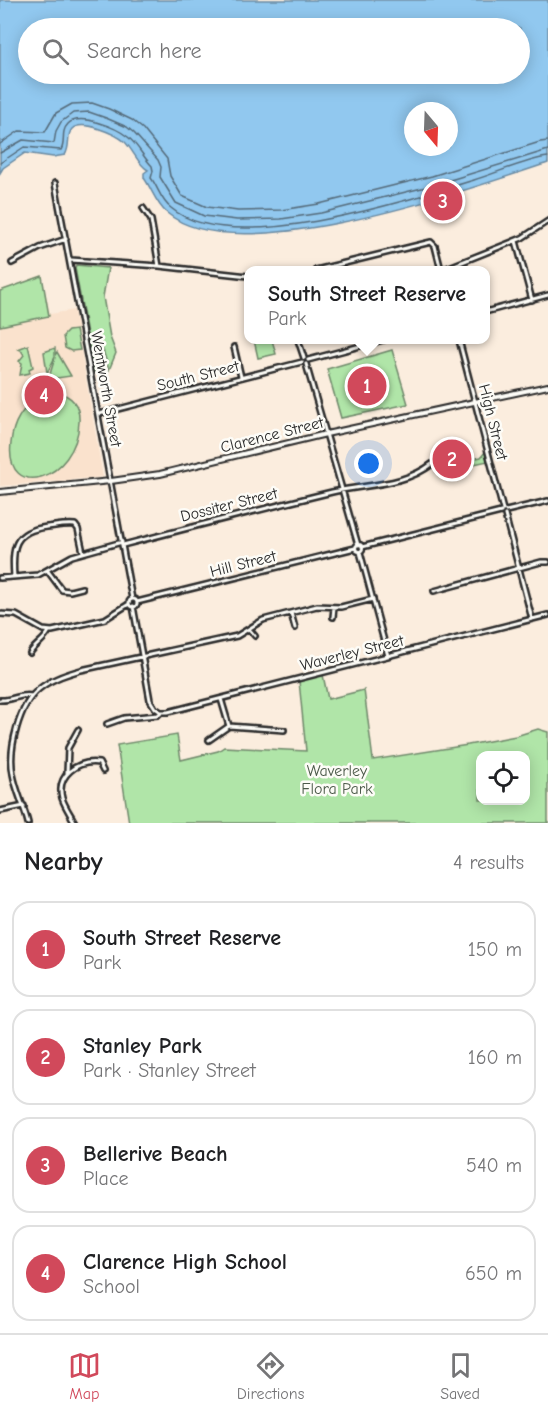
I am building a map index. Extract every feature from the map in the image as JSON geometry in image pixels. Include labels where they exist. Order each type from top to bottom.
[{"type":"main road","name":"Clarence Street","points":[[0,492],[111,481],[174,471],[326,434],[548,386]]},
{"type":"street","name":"Wentworth Street","points":[[55,183],[132,599]]},
{"type":"street","points":[[143,208],[151,220],[159,266]]},
{"type":"street","points":[[451,266],[516,241],[548,221]]},
{"type":"street","points":[[12,263],[40,248],[66,239]]},
{"type":"street","points":[[516,241],[532,300]]},
{"type":"street","points":[[333,266],[432,242],[440,266]]},
{"type":"street","points":[[70,260],[159,266],[244,275]]},
{"type":"street","points":[[490,311],[548,296]]},
{"type":"street","points":[[300,344],[388,656]]},
{"type":"street","name":"South Street","points":[[99,414],[365,344]]},
{"type":"street","name":"High Street","points":[[460,344],[532,619]]},
{"type":"street","points":[[234,347],[241,377]]},
{"type":"street","name":"Dossiter Street","points":[[0,579],[34,576],[83,552],[342,490],[404,479],[418,474],[432,464]]},
{"type":"street","points":[[356,546],[362,547],[548,501]]},
{"type":"street","points":[[14,578],[13,552],[15,546],[22,536],[32,529],[75,525],[83,552]]},
{"type":"street","name":"Hill Street","points":[[137,603],[356,546]]},
{"type":"street","points":[[360,552],[362,547]]},
{"type":"street","points":[[434,591],[548,562]]},
{"type":"street","points":[[47,570],[62,590],[82,588]]},
{"type":"street","points":[[137,603],[132,599],[131,605],[151,703],[161,712]]},
{"type":"street","points":[[28,823],[12,773],[13,741],[15,731],[32,696],[46,683],[66,674],[237,636],[258,622],[321,605],[344,607],[373,599]]},
{"type":"street","points":[[0,614],[16,615],[49,631],[105,619],[137,603]]},
{"type":"street","points":[[333,617],[334,607]]},
{"type":"street","points":[[291,613],[295,628]]},
{"type":"street","name":"Waverley Street","points":[[111,727],[109,723],[157,715],[161,712],[221,699],[548,615]]},
{"type":"street","points":[[249,629],[255,636]]},
{"type":"street","points":[[30,653],[49,631]]},
{"type":"street","points":[[0,700],[32,696]]},
{"type":"street","points":[[221,699],[229,726]]},
{"type":"street","points":[[209,740],[229,726],[284,730]]},
{"type":"street","points":[[75,823],[62,796],[62,784],[67,773],[68,748],[78,730]]},
{"type":"street","points":[[67,773],[77,765],[92,762],[100,764],[103,771]]},
{"type":"street","points":[[0,811],[24,806]]},
{"type":"shaded area","points":[[42,275],[50,314],[74,310],[103,477],[0,486],[0,290]]},
{"type":"green space","points":[[76,265],[108,268],[103,297],[110,337],[116,353],[109,370],[103,350],[94,352],[97,371],[94,372]]},
{"type":"green space","points":[[42,276],[49,316],[0,326],[0,291]]},
{"type":"green space","points":[[76,330],[80,350],[71,351],[65,348],[63,336],[68,331]]},
{"type":"green space","points":[[255,344],[273,344],[276,354],[258,358]]},
{"type":"green space","points":[[28,345],[33,367],[29,369],[30,373],[20,375],[22,363],[19,361],[24,355],[18,349]]},
{"type":"green space","points":[[55,348],[55,355],[57,352],[71,376],[50,379],[55,357],[47,373],[44,352]]},
{"type":"green space","points":[[392,350],[408,404],[341,418],[327,369]]},
{"type":"green space","points":[[57,392],[71,399],[77,407],[79,422],[75,442],[67,458],[55,470],[42,477],[29,478],[18,473],[12,462],[11,443],[14,429],[23,410],[40,393]]},
{"type":"green space","points":[[485,452],[488,461],[460,467],[439,465],[438,461],[459,453],[462,461],[481,457]]},
{"type":"green space","name":"Waverley Flora Park","points":[[323,675],[328,699],[364,690],[373,760],[516,736],[538,729],[548,732],[548,823],[129,823],[117,745],[177,735],[181,760],[218,751],[224,747],[306,751],[299,681]]},
{"type":"water","points":[[0,0],[548,0],[548,163],[411,206],[354,220],[297,230],[245,234],[200,229],[167,213],[144,178],[144,173],[148,170],[125,142],[114,135],[91,127],[77,126],[69,134],[65,155],[53,157],[25,153],[3,168],[0,173]]},
{"type":"place","name":"Bellerive Beach","points":[[443,201]]},
{"type":"place","name":"South Street Reserve","points":[[367,386]]},
{"type":"place","name":"Clarence High School","points":[[44,395]]},
{"type":"place","name":"Stanley Park","points":[[452,459]]}]
